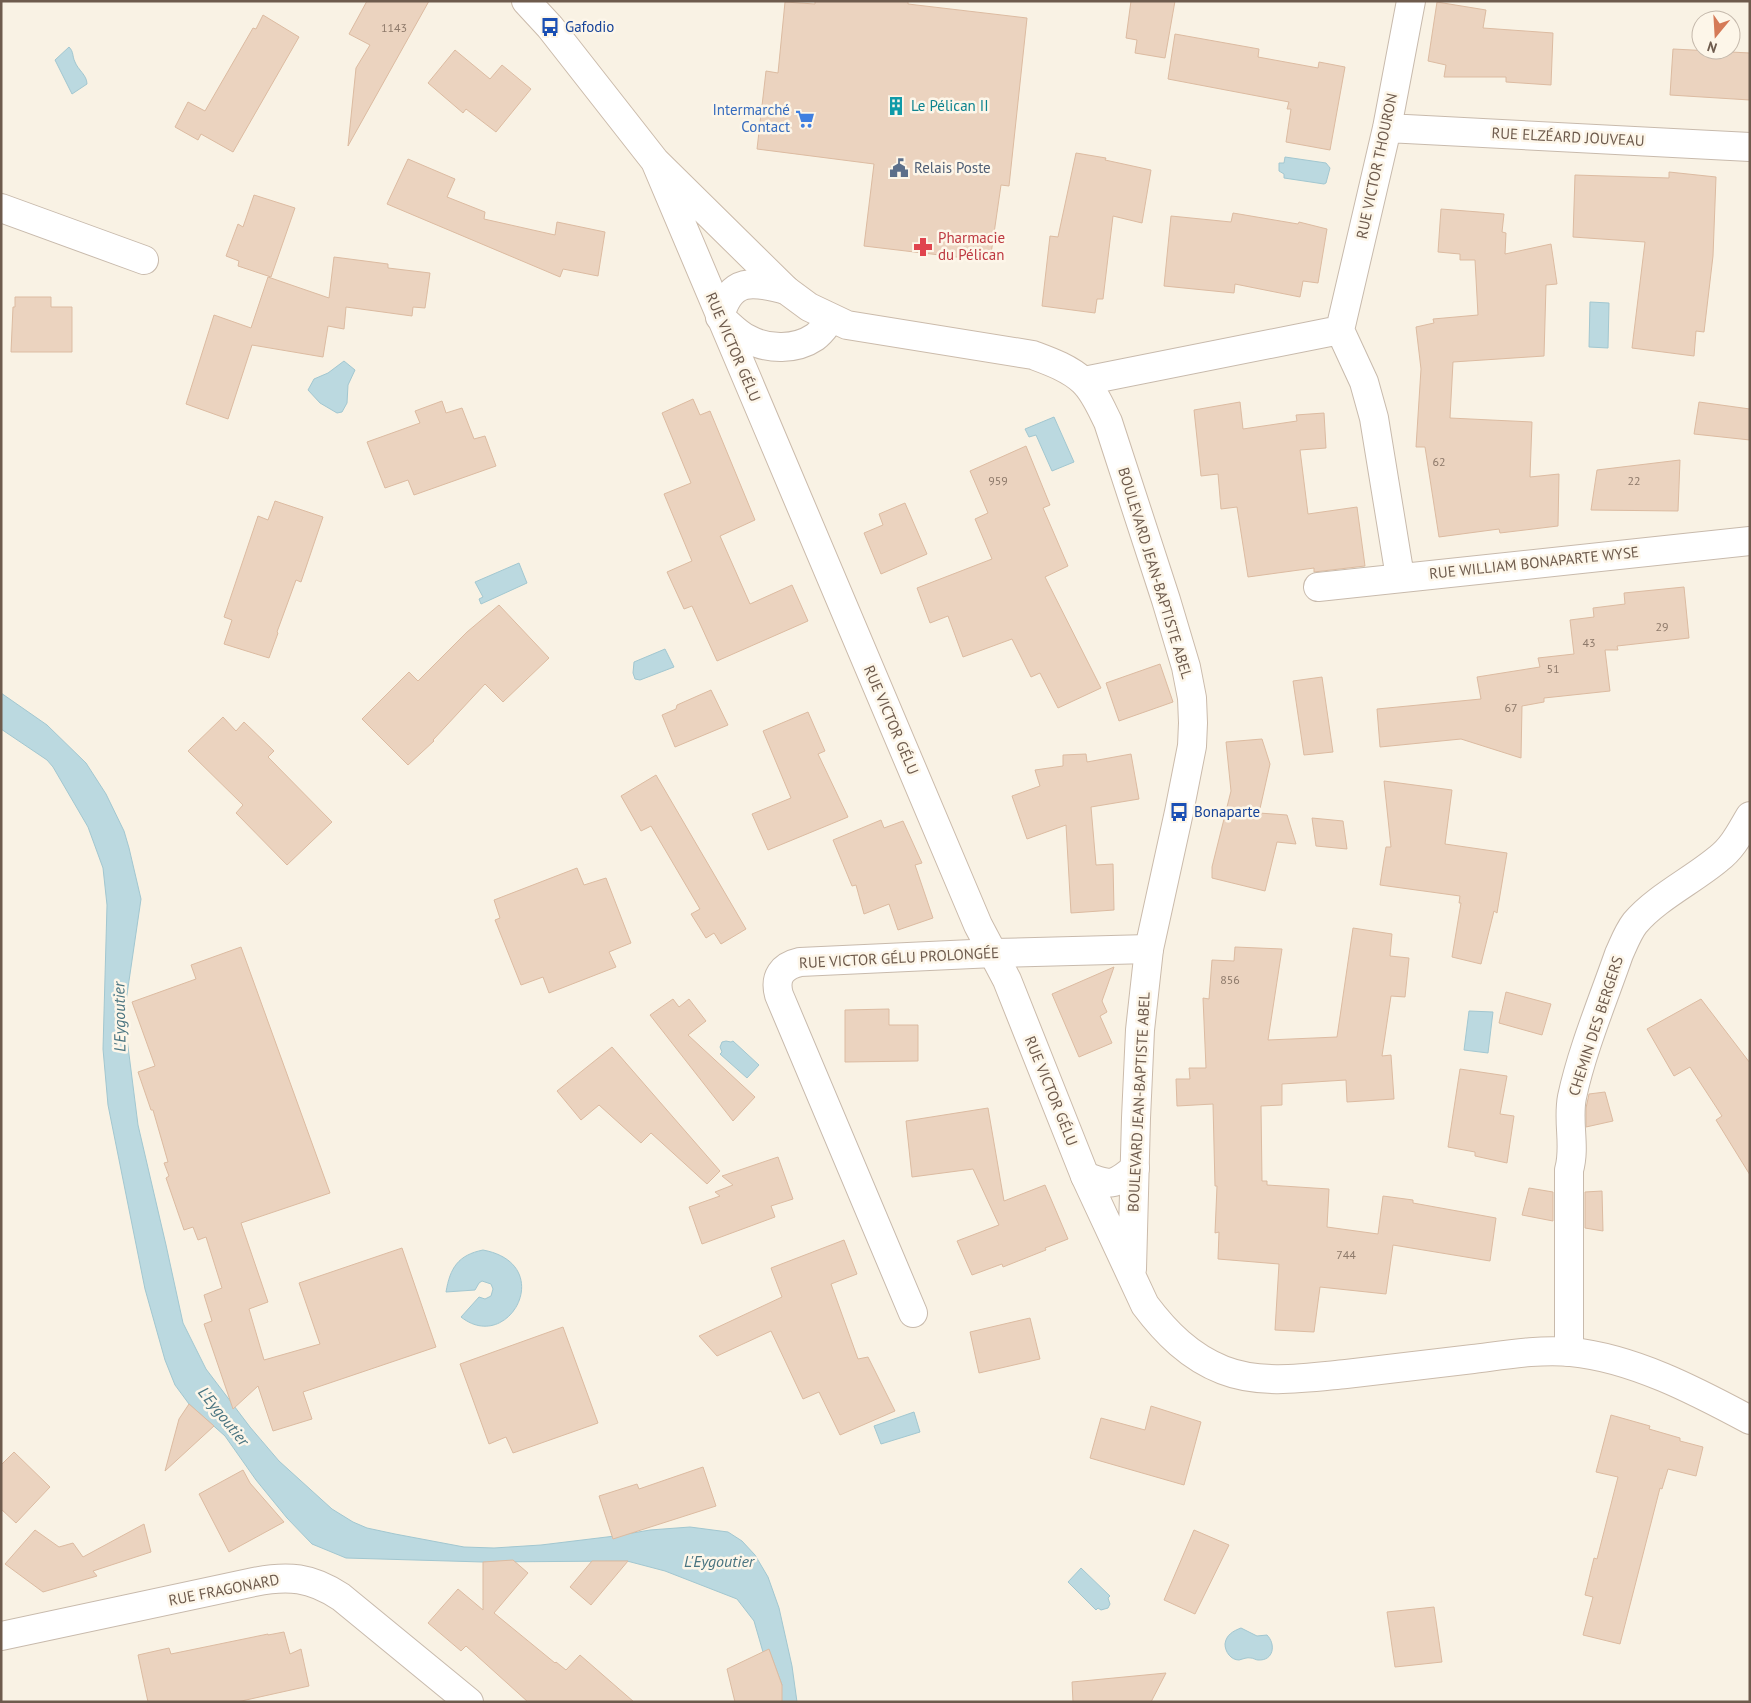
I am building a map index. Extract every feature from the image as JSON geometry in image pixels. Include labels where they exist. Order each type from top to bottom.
[{"type":"street","name":"BOULEVARD JEAN-BAPTISTE ABEL","points":[[526,1],[550,27],[655,161],[786,290],[809,307],[847,326],[1033,355],[1062,368],[1084,381],[1108,422],[1166,600],[1186,667],[1192,698],[1192,746],[1149,949],[1140,1030],[1132,1276],[1146,1305],[1157,1321],[1196,1357],[1224,1371],[1256,1378],[1304,1379],[1515,1354],[1570,1352],[1594,1355],[1649,1373],[1692,1391],[1750,1420]]},
{"type":"street","name":"RUE VICTOR THOURON","points":[[1340,330],[1387,128],[1410,1]]},
{"type":"street","name":"RUE ELZÉARD JOUVEAU","points":[[1387,128],[1750,147]]},
{"type":"street","name":"RUE VICTOR GÉLU","points":[[655,161],[978,925],[1007,980],[1085,1176],[1132,1276]]},
{"type":"street","points":[[1,208],[144,260]]},
{"type":"street","points":[[786,290],[764,284],[746,284],[727,296],[720,317],[748,339],[765,346],[800,345],[817,336],[831,319]]},
{"type":"street","points":[[1084,381],[1340,330],[1364,382],[1374,418],[1400,577]]},
{"type":"street","name":"RUE WILLIAM BONAPARTE WYSE","points":[[1318,587],[1750,540]]},
{"type":"street","name":"CHEMIN DES BERGERS","points":[[1570,1352],[1569,1170],[1573,1152],[1570,1108],[1582,1062],[1619,954],[1635,924],[1646,912],[1720,858],[1737,839],[1750,816]]},
{"type":"street","name":"RUE VICTOR GÉLU PROLONGÉE","points":[[913,1312],[779,995],[778,981],[784,968],[790,964],[800,962],[994,953],[1149,949]]},
{"type":"street","points":[[1085,1176],[1100,1182],[1111,1183],[1122,1180],[1135,1168]]},
{"type":"street","name":"RUE FRAGONARD","points":[[1,1636],[275,1578],[302,1579],[328,1588],[341,1597],[380,1627],[469,1702]]},
{"type":"water","points":[[69,47],[76,65],[86,78],[87,84],[72,94],[55,60]]},
{"type":"water","points":[[1285,157],[1326,163],[1330,168],[1326,183],[1284,178],[1284,174],[1279,171],[1279,163],[1284,163]]},
{"type":"water","points":[[1590,302],[1609,303],[1608,348],[1589,347]]},
{"type":"water","points":[[344,361],[355,370],[348,385],[347,403],[342,412],[337,413],[320,403],[308,390],[314,379],[328,373]]},
{"type":"water","points":[[1054,417],[1074,462],[1052,471],[1036,435],[1029,437],[1025,429]]},
{"type":"water","points":[[519,563],[527,583],[481,604],[479,599],[483,597],[475,582]]},
{"type":"water","points":[[665,649],[674,667],[640,680],[635,679],[633,673],[634,662]]},
{"type":"water","name":"L'Eygoutier","points":[[1,693],[47,725],[86,763],[106,794],[124,831],[141,899],[124,1015],[138,1125],[183,1323],[206,1369],[250,1427],[279,1461],[332,1509],[367,1528],[464,1547],[494,1548],[541,1545],[650,1530],[690,1527],[728,1532],[742,1541],[755,1555],[768,1577],[779,1608],[792,1666],[797,1702],[772,1702],[782,1685],[769,1650],[763,1652],[754,1621],[737,1599],[665,1571],[627,1561],[483,1562],[346,1558],[312,1544],[287,1518],[256,1480],[225,1436],[189,1404],[175,1385],[165,1360],[145,1289],[108,1105],[103,1049],[107,905],[103,868],[88,827],[53,767],[47,760],[1,729]]},
{"type":"water","points":[[1469,1011],[1493,1012],[1488,1053],[1464,1050]]},
{"type":"water","points":[[733,1041],[759,1065],[747,1078],[720,1054],[722,1052],[720,1047],[722,1042]]},
{"type":"water","points":[[483,1250],[506,1258],[518,1272],[522,1287],[518,1303],[509,1316],[495,1325],[479,1326],[461,1317],[479,1297],[485,1299],[491,1296],[493,1289],[491,1284],[482,1281],[475,1290],[446,1292],[453,1269],[461,1259],[474,1252]]},
{"type":"water","points":[[914,1412],[920,1432],[881,1444],[874,1426]]},
{"type":"water","points":[[1081,1568],[1110,1596],[1108,1598],[1110,1604],[1108,1608],[1101,1610],[1098,1608],[1096,1610],[1068,1582]]},
{"type":"water","points":[[1241,1628],[1257,1636],[1267,1635],[1272,1643],[1272,1651],[1267,1658],[1263,1660],[1248,1658],[1239,1660],[1233,1659],[1229,1655],[1225,1647],[1227,1638]]},
{"type":"building","points":[[367,1],[429,1],[348,146],[356,68],[370,45],[349,34]]},
{"type":"building","name":"Le Pélican II","points":[[815,1],[908,1],[908,4],[1027,18],[1009,186],[1001,185],[990,261],[864,246],[874,164],[757,149],[766,71],[778,73],[785,2],[815,4]]},
{"type":"building","points":[[1131,1],[1175,1],[1165,58],[1135,53],[1137,40],[1126,38]]},
{"type":"building","points":[[1437,2],[1486,10],[1483,28],[1553,33],[1551,85],[1506,82],[1506,77],[1444,77],[1446,65],[1428,61]]},
{"type":"building","points":[[263,15],[299,37],[233,152],[201,134],[198,140],[175,127],[188,102],[205,111],[253,28],[256,29]]},
{"type":"building","points":[[1175,34],[1259,49],[1258,57],[1318,68],[1319,62],[1345,67],[1330,150],[1286,142],[1291,109],[1287,109],[1289,102],[1168,79]]},
{"type":"building","points":[[1673,49],[1691,50],[1691,60],[1741,60],[1741,53],[1750,53],[1750,100],[1670,95]]},
{"type":"building","points":[[455,50],[490,79],[502,65],[531,89],[496,132],[466,109],[463,113],[428,83]]},
{"type":"building","points":[[1076,153],[1106,158],[1105,160],[1151,170],[1142,223],[1113,216],[1103,299],[1097,299],[1095,313],[1042,306],[1050,236],[1058,237]]},
{"type":"building","points":[[408,159],[455,179],[447,197],[485,212],[484,219],[555,235],[557,222],[605,232],[598,276],[563,269],[560,277],[387,204]]},
{"type":"building","points":[[1669,172],[1716,177],[1713,256],[1704,332],[1696,331],[1694,356],[1632,348],[1645,242],[1573,237],[1575,175],[1669,178]]},
{"type":"building","points":[[254,195],[295,208],[271,277],[238,266],[239,261],[226,256],[238,224],[243,227]]},
{"type":"building","points":[[1441,209],[1504,214],[1502,232],[1506,233],[1505,254],[1551,244],[1557,284],[1546,285],[1544,356],[1453,362],[1450,418],[1532,422],[1530,477],[1559,474],[1558,526],[1500,533],[1499,529],[1439,537],[1425,447],[1416,447],[1421,369],[1416,327],[1434,323],[1433,319],[1478,315],[1475,260],[1460,260],[1460,254],[1438,252]]},
{"type":"building","points":[[1233,213],[1298,224],[1299,222],[1327,229],[1318,283],[1303,281],[1300,297],[1235,284],[1234,293],[1164,286],[1171,216],[1231,222]]},
{"type":"building","points":[[334,257],[388,264],[388,268],[430,273],[425,308],[413,307],[412,316],[346,307],[344,329],[328,326],[323,357],[252,345],[228,419],[186,404],[214,315],[251,328],[268,277],[329,298]]},
{"type":"building","points":[[15,297],[51,297],[51,307],[72,307],[72,352],[11,352]]},
{"type":"building","points":[[693,399],[700,415],[710,411],[755,520],[720,536],[750,604],[792,585],[808,621],[717,661],[692,606],[684,609],[667,572],[692,561],[664,494],[691,483],[662,413]]},
{"type":"building","points":[[442,401],[446,413],[462,408],[474,439],[485,436],[496,466],[414,495],[408,480],[385,488],[367,442],[420,423],[415,411]]},
{"type":"building","points":[[1240,402],[1243,429],[1297,421],[1296,415],[1324,413],[1326,448],[1300,450],[1308,514],[1357,507],[1365,566],[1314,572],[1314,568],[1248,577],[1237,507],[1221,509],[1218,474],[1201,476],[1194,410]]},
{"type":"building","points":[[1699,402],[1750,409],[1750,440],[1694,434]]},
{"type":"building","points":[[1026,446],[1050,505],[1043,508],[1068,566],[1045,577],[1101,688],[1058,708],[1040,673],[1031,677],[1012,639],[963,657],[948,616],[930,623],[917,588],[992,559],[975,519],[988,513],[970,471]]},
{"type":"building","points":[[1680,460],[1678,511],[1591,510],[1597,470]]},
{"type":"building","points":[[275,501],[323,517],[301,582],[296,580],[269,658],[224,644],[232,620],[224,617],[258,516],[268,520]]},
{"type":"building","points":[[905,503],[927,554],[881,574],[864,533],[883,525],[879,514]]},
{"type":"building","points":[[1684,587],[1689,638],[1617,646],[1618,650],[1605,650],[1610,691],[1544,698],[1544,702],[1522,706],[1521,758],[1461,739],[1380,747],[1377,709],[1481,699],[1477,677],[1540,667],[1538,658],[1574,654],[1570,620],[1594,617],[1593,608],[1625,604],[1624,593]]},
{"type":"building","points":[[499,605],[549,658],[503,702],[485,684],[434,741],[408,765],[362,719],[409,672],[418,681],[467,632]]},
{"type":"building","points":[[1160,664],[1173,702],[1119,721],[1106,683]]},
{"type":"building","points":[[1322,677],[1333,752],[1304,755],[1293,681]]},
{"type":"building","points":[[711,690],[728,725],[675,747],[662,715],[676,709],[677,705]]},
{"type":"building","points":[[808,712],[825,751],[818,754],[848,817],[768,850],[752,814],[791,798],[763,731]]},
{"type":"building","points":[[223,717],[236,731],[244,722],[274,751],[268,757],[332,822],[287,865],[236,813],[243,805],[188,751]]},
{"type":"building","points":[[1262,739],[1270,764],[1259,813],[1287,815],[1296,844],[1277,842],[1265,891],[1212,878],[1212,867],[1231,791],[1226,742]]},
{"type":"building","points":[[1086,754],[1087,762],[1131,754],[1139,799],[1091,807],[1096,865],[1113,864],[1114,910],[1071,913],[1066,825],[1027,839],[1012,796],[1040,786],[1035,770],[1063,766],[1063,755]]},
{"type":"building","points":[[656,775],[746,929],[721,944],[714,933],[706,938],[691,914],[700,909],[651,826],[641,831],[621,796]]},
{"type":"building","points":[[1384,781],[1452,790],[1445,844],[1507,853],[1497,913],[1494,911],[1481,964],[1452,957],[1461,903],[1459,903],[1460,896],[1380,885],[1386,847],[1391,847]]},
{"type":"building","points":[[1312,818],[1343,821],[1347,849],[1316,846]]},
{"type":"building","points":[[881,820],[884,828],[903,821],[922,863],[915,865],[933,918],[898,930],[889,904],[864,914],[856,885],[852,886],[833,840]]},
{"type":"building","points":[[577,868],[584,885],[606,878],[631,943],[609,952],[616,967],[549,993],[543,977],[521,985],[495,920],[500,918],[494,900]]},
{"type":"building","points":[[1353,928],[1392,934],[1390,956],[1409,958],[1405,997],[1391,996],[1382,1056],[1391,1055],[1394,1099],[1347,1102],[1346,1080],[1282,1084],[1282,1105],[1261,1106],[1262,1181],[1267,1181],[1267,1185],[1329,1189],[1327,1227],[1378,1234],[1383,1196],[1413,1200],[1413,1203],[1496,1218],[1490,1261],[1393,1245],[1386,1294],[1320,1287],[1314,1332],[1275,1330],[1279,1264],[1218,1259],[1219,1232],[1215,1233],[1217,1186],[1215,1186],[1213,1104],[1177,1106],[1176,1079],[1190,1079],[1189,1068],[1206,1068],[1203,998],[1209,999],[1212,960],[1234,961],[1235,947],[1282,949],[1268,1040],[1337,1037]]},
{"type":"building","points":[[241,947],[330,1193],[241,1223],[268,1302],[249,1309],[264,1360],[320,1344],[299,1283],[402,1248],[436,1347],[303,1392],[312,1419],[273,1431],[258,1386],[233,1409],[204,1324],[212,1321],[204,1295],[222,1288],[206,1237],[198,1240],[193,1227],[184,1230],[166,1178],[169,1176],[164,1163],[168,1162],[153,1110],[151,1110],[138,1072],[155,1066],[132,1002],[196,979],[191,965]]},
{"type":"building","points":[[1114,967],[1102,1001],[1107,1012],[1100,1016],[1112,1043],[1079,1057],[1052,994]]},
{"type":"building","points":[[1506,992],[1551,1004],[1542,1035],[1499,1023]]},
{"type":"building","points":[[673,999],[679,1007],[689,999],[706,1021],[688,1035],[755,1097],[733,1121],[650,1015]]},
{"type":"building","points":[[1701,999],[1750,1063],[1750,1175],[1716,1120],[1722,1116],[1690,1067],[1674,1076],[1647,1029]]},
{"type":"building","points":[[889,1009],[889,1025],[918,1025],[918,1061],[845,1062],[845,1010]]},
{"type":"building","points":[[612,1047],[720,1171],[707,1184],[651,1133],[641,1143],[599,1105],[581,1120],[557,1091]]},
{"type":"building","points":[[1460,1069],[1507,1076],[1500,1114],[1514,1116],[1507,1163],[1475,1156],[1475,1152],[1448,1147]]},
{"type":"building","points":[[1605,1092],[1613,1121],[1586,1127],[1586,1108],[1589,1094]]},
{"type":"building","points":[[988,1108],[1004,1201],[1045,1185],[1068,1239],[1003,1267],[1002,1264],[972,1275],[957,1241],[999,1225],[973,1169],[912,1177],[906,1121]]},
{"type":"building","points":[[778,1157],[793,1199],[771,1206],[775,1217],[702,1244],[689,1207],[720,1196],[715,1192],[733,1185],[722,1176]]},
{"type":"building","points":[[1529,1188],[1553,1192],[1553,1221],[1522,1215]]},
{"type":"building","points":[[1602,1191],[1603,1231],[1585,1228],[1585,1192]]},
{"type":"building","points":[[844,1240],[857,1274],[831,1284],[858,1359],[868,1357],[895,1411],[840,1435],[819,1392],[803,1399],[771,1331],[717,1356],[699,1336],[782,1297],[771,1268]]},
{"type":"building","points":[[1030,1318],[1040,1359],[979,1373],[970,1332]]},
{"type":"building","points":[[563,1327],[598,1423],[513,1453],[506,1437],[489,1444],[460,1364]]},
{"type":"building","points":[[189,1404],[214,1426],[165,1471],[179,1419]]},
{"type":"building","points":[[1151,1406],[1201,1422],[1184,1485],[1090,1458],[1101,1418],[1145,1430]]},
{"type":"building","points":[[1611,1415],[1650,1426],[1649,1429],[1680,1438],[1680,1441],[1703,1447],[1696,1476],[1668,1469],[1662,1489],[1660,1488],[1620,1644],[1583,1635],[1593,1597],[1585,1595],[1594,1558],[1597,1559],[1618,1477],[1596,1472]]},
{"type":"building","points":[[14,1452],[50,1487],[16,1523],[1,1509],[1,1465]]},
{"type":"building","points":[[703,1467],[716,1506],[613,1539],[599,1496],[637,1484],[639,1489]]},
{"type":"building","points":[[243,1470],[250,1483],[284,1522],[229,1552],[199,1494]]},
{"type":"building","points":[[144,1524],[151,1552],[93,1571],[97,1576],[43,1592],[5,1564],[35,1530],[59,1547],[73,1543],[83,1557]]},
{"type":"building","points":[[1194,1530],[1229,1545],[1195,1614],[1164,1600]]},
{"type":"building","points":[[513,1560],[528,1573],[494,1613],[566,1670],[580,1655],[634,1702],[528,1702],[466,1646],[461,1651],[428,1623],[458,1589],[483,1610],[483,1562]]},
{"type":"building","points":[[592,1561],[628,1561],[591,1605],[570,1587]]},
{"type":"building","points":[[1434,1607],[1442,1662],[1395,1667],[1387,1612]]},
{"type":"building","points":[[284,1632],[290,1654],[301,1649],[309,1686],[237,1702],[148,1702],[138,1655],[169,1648],[171,1654]]},
{"type":"building","points":[[769,1649],[782,1685],[782,1702],[735,1702],[727,1669]]},
{"type":"building","points":[[1166,1673],[1151,1702],[1073,1702],[1072,1682]]},
{"type":"place","name":"Gafodio","points":[[550,27]]},
{"type":"place","name":"Le Pélican II","points":[[896,106]]},
{"type":"place","name":"Intermarché Contact","points":[[805,119]]},
{"type":"place","name":"Relais Poste","points":[[899,168]]},
{"type":"place","name":"Pharmacie du Pélican","points":[[923,247]]},
{"type":"place","name":"Bonaparte","points":[[1179,812]]}]
